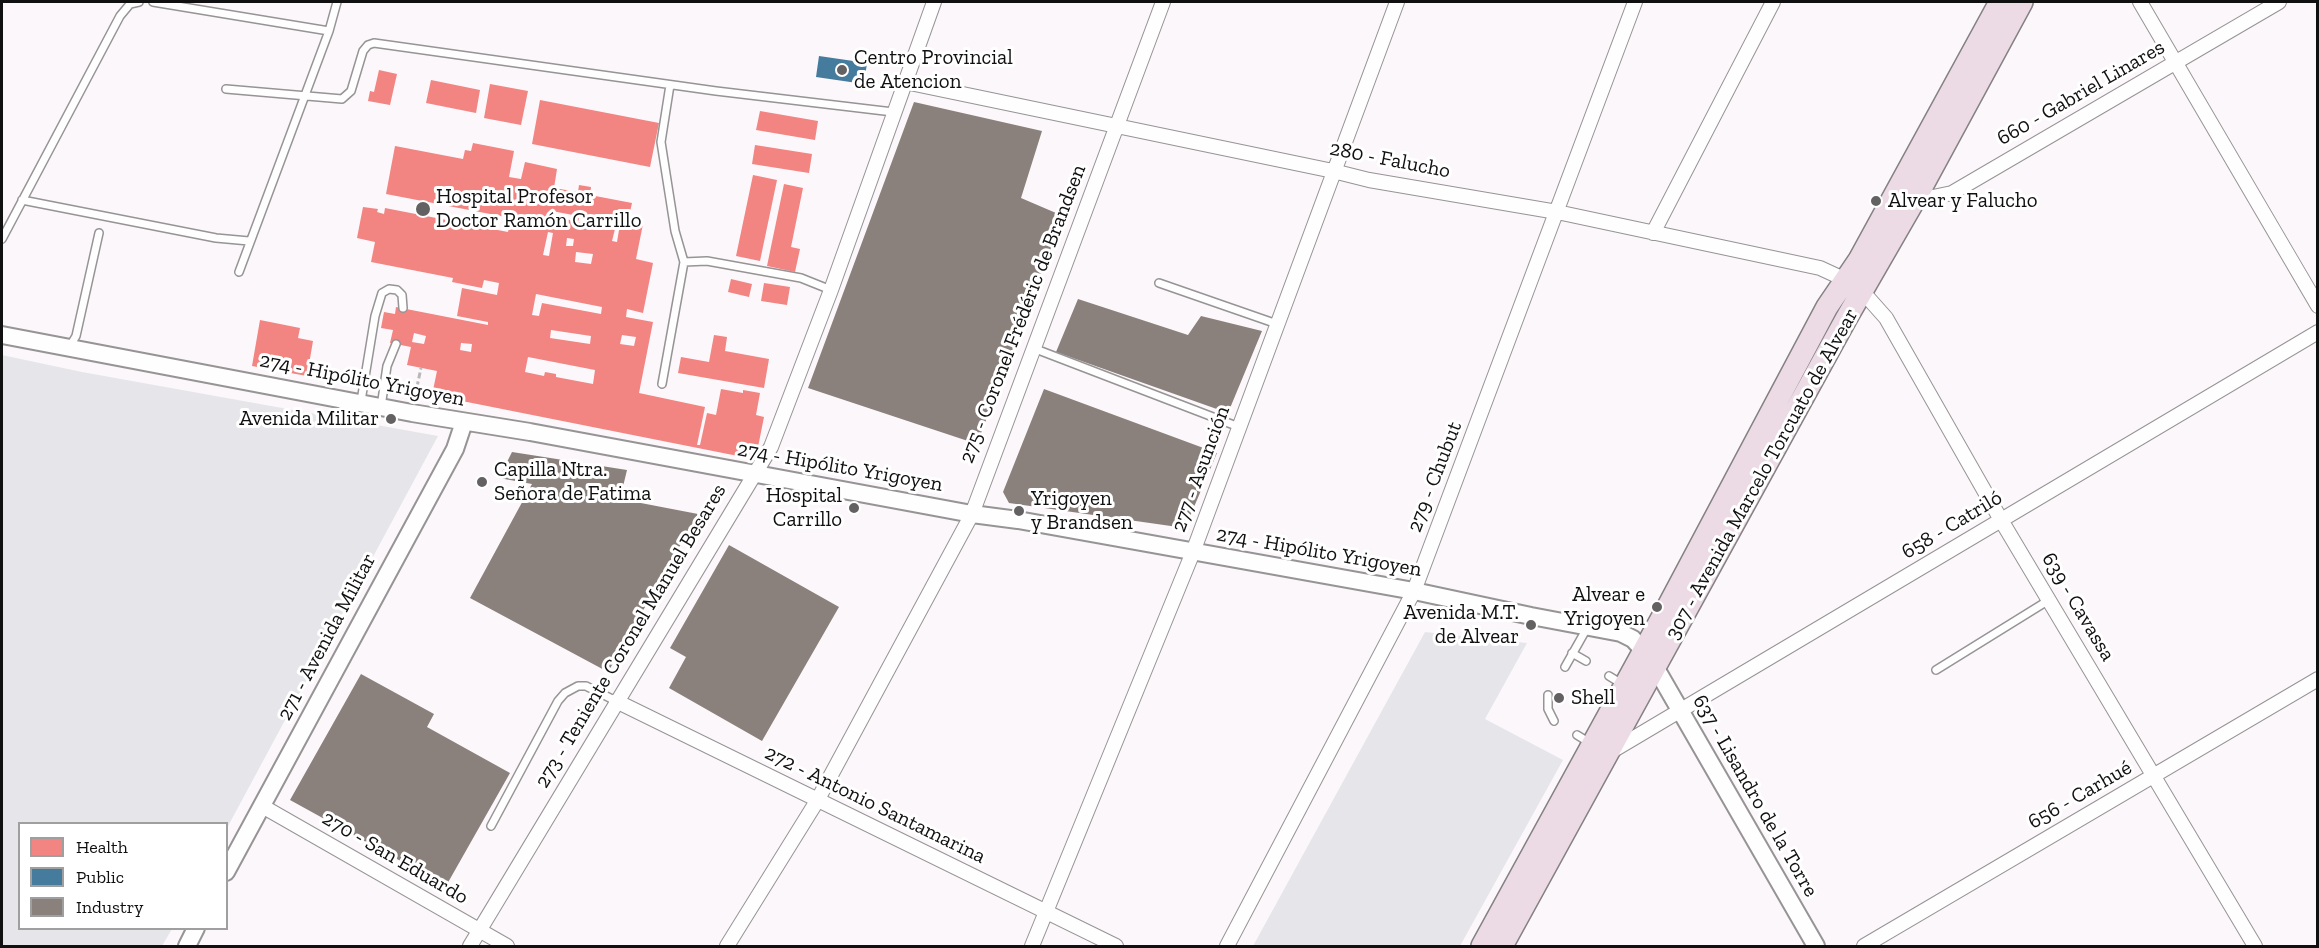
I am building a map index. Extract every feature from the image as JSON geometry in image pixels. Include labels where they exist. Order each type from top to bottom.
[{"type":"main road","name":"307 - Avenida Marcelo Torcuato de Alvear","points":[[1908,191],[2000,2]]},
{"type":"main road","name":"307 - Avenida Marcelo Torcuato de Alvear","points":[[1482,946],[1592,744],[1656,668],[1854,286],[1908,191],[2022,2]]},
{"type":"main road","name":"307 - Avenida Marcelo Torcuato de Alvear","points":[[1502,946],[1592,744],[1617,681],[1645,650],[1827,307],[1854,286]]},
{"type":"street","name":"273 - Teniente Coronel Manuel Besares","points":[[470,946],[771,447],[831,290],[934,2]]},
{"type":"street","name":"275 - Coronel Frédéric de Brandsen","points":[[727,946],[817,801],[972,514],[1163,2]]},
{"type":"street","name":"277 - Asunción","points":[[1032,946],[1193,552],[1397,2]]},
{"type":"street","name":"279 - Chubut","points":[[1227,946],[1414,591],[1635,2]]},
{"type":"street","points":[[1653,233],[1773,2]]},
{"type":"street","points":[[2140,2],[2318,306]]},
{"type":"street","name":"660 - Gabriel Linares","points":[[1908,191],[1933,197],[1952,193],[2279,2]]},
{"type":"street","name":"280 - Falucho","points":[[905,82],[1370,180],[1557,212],[1820,268],[1854,286]]},
{"type":"street","name":"639 - Cavassa","points":[[1854,286],[1886,318],[2001,520],[2255,946]]},
{"type":"street","name":"658 - Catriló","points":[[1592,744],[1680,710],[2318,332]]},
{"type":"street","name":"274 - Hipólito Yrigoyen","points":[[2,335],[412,413],[530,432],[972,514],[1018,520],[1414,591],[1588,626],[1627,635],[1645,650],[1656,668]]},
{"type":"street","name":"271 - Avenida Militar","points":[[228,868],[454,449],[464,422]]},
{"type":"street","name":"637 - Lisandro de la Torre","points":[[1656,668],[1816,946]]},
{"type":"street","name":"656 - Carhué","points":[[1864,946],[2318,680]]},
{"type":"street","name":"272 - Antonio Santamarina","points":[[616,701],[1116,946]]},
{"type":"street","name":"270 - San Eduardo","points":[[262,806],[507,946]]},
{"type":"street","points":[[186,946],[195,930]]},
{"type":"lane","points":[[2,239],[120,16],[130,4],[139,2]]},
{"type":"lane","points":[[153,2],[330,32]]},
{"type":"lane","points":[[239,272],[330,32],[338,2]]},
{"type":"lane","points":[[226,90],[342,99],[348,95],[363,51],[368,45],[374,43],[670,85],[893,112]]},
{"type":"lane","points":[[662,384],[684,262],[675,231],[661,142],[670,85]]},
{"type":"lane","points":[[22,200],[216,238],[249,241]]},
{"type":"lane","points":[[69,347],[76,336],[99,233]]},
{"type":"lane","points":[[684,262],[707,261],[801,278],[831,290]]},
{"type":"lane","points":[[1159,283],[1277,324]]},
{"type":"lane","points":[[360,403],[375,316],[382,293],[389,289],[397,290],[402,295],[403,308]]},
{"type":"lane","points":[[381,406],[387,366],[396,344]]},
{"type":"lane","points":[[1033,348],[1239,427]]},
{"type":"lane","points":[[1936,670],[2049,600]]},
{"type":"lane","points":[[1564,667],[1588,626]]},
{"type":"lane","points":[[1572,653],[1586,661]]},
{"type":"lane","points":[[491,826],[558,701],[565,693],[578,686],[586,686],[616,701]]},
{"type":"lane","points":[[1548,695],[1548,709],[1554,721]]},
{"type":"path","points":[[412,413],[421,368]]},
{"type":"shaded area","points":[[2,355],[82,372],[438,436],[228,826],[228,822],[18,822],[18,930],[171,930],[162,946],[2,946]]},
{"type":"shaded area","points":[[1425,632],[1527,643],[1485,719],[1563,760],[1460,946],[1253,946]]},
{"type":"building: Health","points":[[379,70],[397,74],[390,105],[368,101],[370,91],[374,92]]},
{"type":"building: Health","points":[[431,80],[480,90],[476,113],[426,103]]},
{"type":"building: Health","points":[[490,84],[528,91],[521,125],[484,118]]},
{"type":"building: Health","points":[[540,100],[659,123],[650,167],[532,144]]},
{"type":"building: Health","points":[[760,111],[818,121],[815,140],[756,130]]},
{"type":"building: Health","points":[[473,143],[514,151],[509,177],[521,179],[525,162],[557,169],[554,188],[578,192],[579,185],[591,187],[590,195],[632,203],[628,221],[643,224],[636,259],[653,263],[643,313],[627,309],[626,317],[653,322],[639,393],[705,407],[697,445],[700,445],[707,413],[716,415],[721,389],[760,393],[756,415],[764,417],[757,452],[748,458],[432,395],[437,371],[407,365],[411,347],[390,343],[393,330],[381,328],[384,312],[395,314],[396,307],[488,325],[488,322],[457,316],[462,288],[497,295],[499,283],[484,280],[482,288],[452,282],[453,278],[371,262],[375,242],[357,238],[363,207],[378,209],[377,212],[384,214],[385,208],[508,232],[511,218],[386,194],[395,146],[463,159],[465,150],[471,151]],"holes":[[[552,211],[620,224],[617,242],[612,241],[615,229],[578,222],[579,218],[571,217],[570,220],[551,216]],[[548,232],[553,233],[549,256],[543,255]],[[567,238],[574,239],[573,246],[566,246]],[[576,252],[593,254],[591,264],[575,262]],[[536,294],[602,307],[601,314],[542,303],[539,316],[532,315]],[[551,330],[591,336],[590,344],[550,338]],[[414,333],[426,336],[424,344],[412,342]],[[622,335],[636,337],[634,346],[620,344]],[[461,343],[472,344],[471,352],[460,350]],[[528,357],[595,370],[593,384],[556,377],[556,374],[545,372],[544,376],[525,372]]]},
{"type":"building: Health","points":[[755,145],[812,154],[809,173],[752,164]]},
{"type":"building: Health","points":[[753,175],[777,180],[760,261],[736,256]]},
{"type":"building: Health","points":[[784,184],[803,188],[791,247],[800,249],[795,272],[767,266]]},
{"type":"building: Health","points":[[731,279],[752,284],[749,297],[728,292]]},
{"type":"building: Health","points":[[764,283],[790,287],[787,305],[761,301]]},
{"type":"building: Health","points":[[260,320],[300,328],[298,338],[313,341],[307,376],[252,366]]},
{"type":"building: Health","points":[[714,335],[727,337],[725,351],[769,359],[764,388],[678,373],[681,357],[709,362]]},
{"type":"building: Public","name":"Centro Provincial de Atencion","points":[[819,56],[867,63],[864,84],[816,77]]},
{"type":"building: Industry","points":[[914,102],[1042,131],[1021,198],[1063,216],[977,444],[808,388]]},
{"type":"building: Industry","points":[[1078,299],[1188,335],[1201,316],[1262,331],[1228,413],[1056,352]]},
{"type":"building: Industry","points":[[1044,389],[1217,453],[1185,528],[1009,503],[1003,492]]},
{"type":"building: Industry","points":[[512,452],[627,470],[620,499],[698,514],[608,672],[470,598],[532,484],[499,478]]},
{"type":"building: Industry","points":[[729,545],[839,607],[762,741],[669,688],[686,657],[670,648]]},
{"type":"building: Industry","points":[[361,674],[434,714],[427,727],[510,773],[446,886],[290,800]]},
{"type":"place","name":"Centro Provincial de Atencion","points":[[842,70]]},
{"type":"place","name":"Alvear y Falucho","points":[[1876,201]]},
{"type":"place","name":"Hospital Profesor Doctor Ramón Carrillo","points":[[423,209]]},
{"type":"place","name":"Avenida Militar","points":[[391,419]]},
{"type":"place","name":"Capilla Ntra. Señora de Fatima","points":[[482,482]]},
{"type":"place","name":"Hospital Carrillo","points":[[854,508]]},
{"type":"place","name":"Yrigoyen y Brandsen","points":[[1019,511]]},
{"type":"place","name":"Alvear e Yrigoyen","points":[[1657,607]]},
{"type":"place","name":"Avenida M.T. de Alvear","points":[[1531,625]]},
{"type":"place","name":"Shell","points":[[1559,698]]}]
